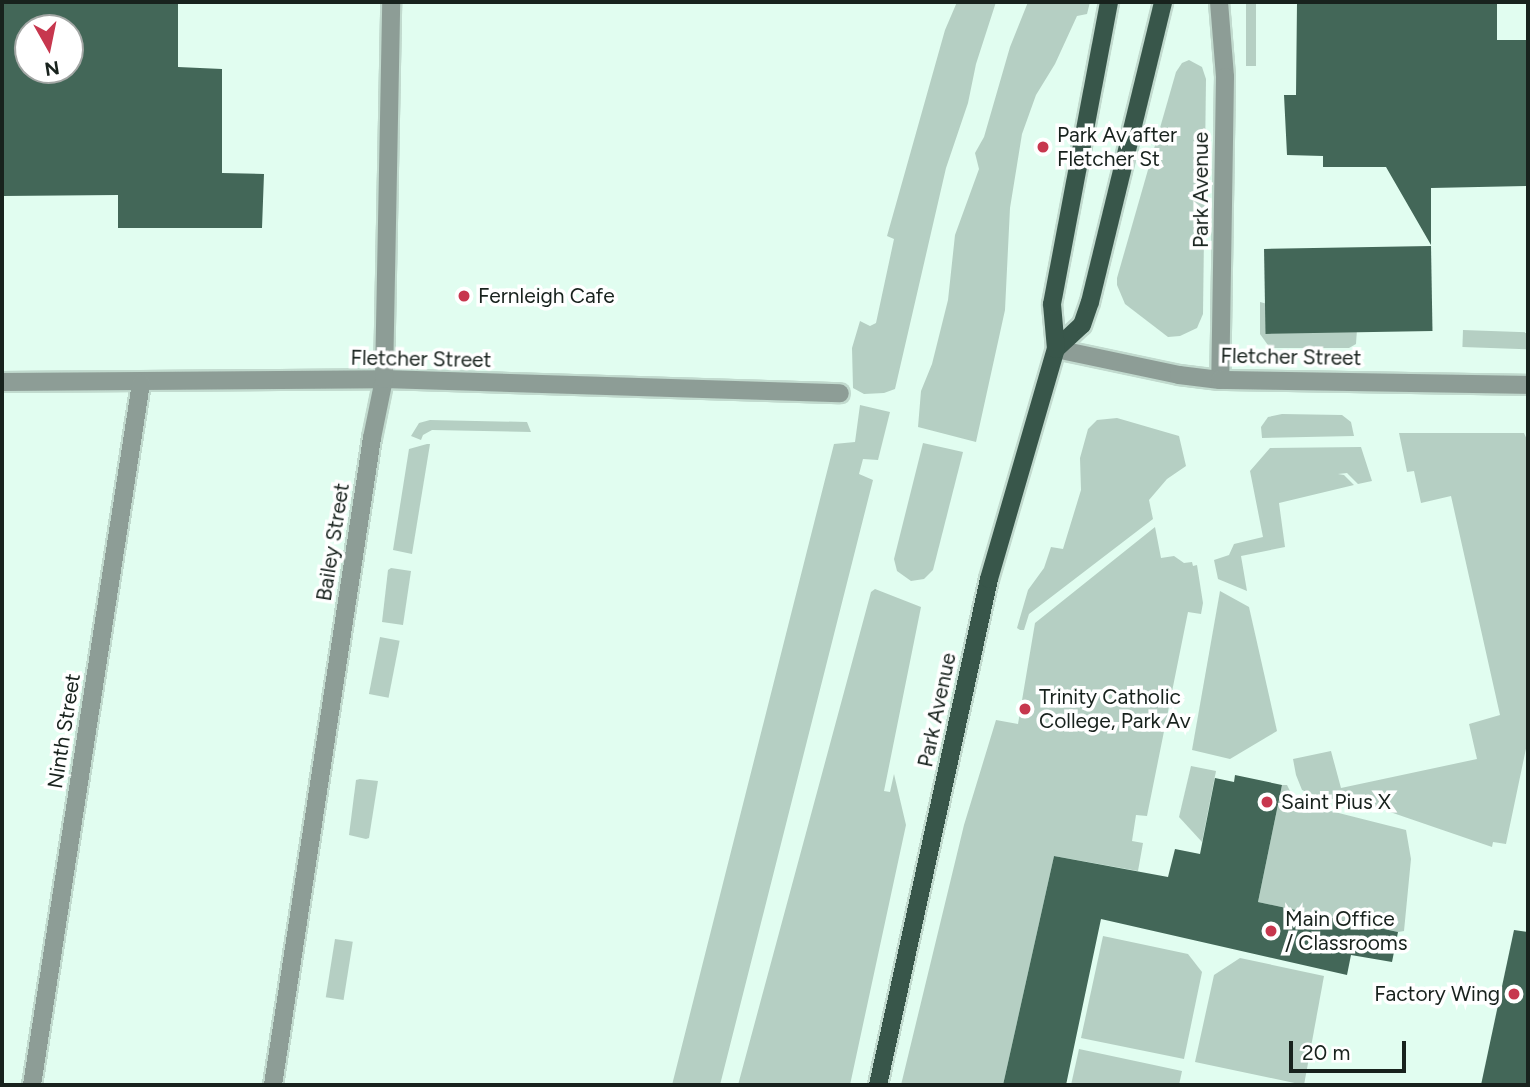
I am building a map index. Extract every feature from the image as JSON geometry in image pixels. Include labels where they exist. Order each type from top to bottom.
[{"type":"main road","name":"Park Avenue","points":[[878,1085],[989,579],[1056,349],[1052,303],[1109,2]]},
{"type":"main road","points":[[1056,349],[1082,325],[1090,302],[1163,2]]},
{"type":"street","name":"Bailey Street","points":[[273,1085],[372,438],[384,379],[391,2]]},
{"type":"street","name":"Park Avenue","points":[[1219,2],[1225,77],[1220,380]]},
{"type":"street","name":"Fletcher Street","points":[[1056,349],[1179,376],[1220,380],[1528,385]]},
{"type":"street","name":"Fletcher Street","points":[[2,382],[384,379],[840,393]]},
{"type":"street","name":"Ninth Street","points":[[32,1085],[141,383]]},
{"type":"green space","points":[[957,2],[996,2],[976,64],[968,103],[946,168],[895,389],[884,393],[864,394],[853,388],[852,348],[860,321],[870,326],[876,323],[894,239],[887,236],[945,30]]},
{"type":"green space","points":[[1028,2],[1090,2],[1087,14],[1077,16],[1055,64],[1036,95],[1022,134],[1010,208],[1005,310],[976,442],[918,427],[921,391],[932,364],[948,300],[955,235],[979,169],[975,153],[984,137],[1010,47]]},
{"type":"green space","points":[[1246,2],[1256,2],[1256,66],[1246,66]]},
{"type":"green space","points":[[1189,60],[1202,67],[1206,79],[1203,314],[1197,328],[1180,336],[1168,337],[1125,304],[1117,278],[1176,72],[1182,63]]},
{"type":"green space","points":[[1260,302],[1357,329],[1356,344],[1349,348],[1270,348],[1260,334]]},
{"type":"green space","points":[[1463,330],[1528,332],[1527,349],[1462,347]]},
{"type":"green space","points":[[860,405],[890,412],[878,460],[863,459],[859,474],[873,480],[720,1085],[672,1085],[834,444],[855,442]]},
{"type":"green space","points":[[1282,414],[1342,415],[1351,422],[1354,436],[1262,438],[1261,427],[1268,417]]},
{"type":"green space","points":[[1117,418],[1179,436],[1186,466],[1167,479],[1149,500],[1153,519],[1029,614],[1024,630],[1020,630],[1017,628],[1028,590],[1044,568],[1051,547],[1063,549],[1081,490],[1080,458],[1088,429],[1097,420]]},
{"type":"green space","points":[[430,420],[527,422],[531,432],[432,430],[423,435],[421,440],[411,436],[419,423]]},
{"type":"green space","points":[[1399,433],[1524,433],[1528,442],[1528,739],[1506,844],[1493,842],[1492,847],[1361,802],[1322,798],[1302,790],[1296,775],[1293,759],[1331,751],[1341,788],[1477,759],[1469,724],[1500,715],[1451,496],[1421,503],[1414,471],[1407,472]]},
{"type":"green space","points":[[923,443],[963,452],[933,570],[924,579],[911,581],[897,571],[894,559]]},
{"type":"green space","points":[[430,444],[412,554],[393,550],[409,449]]},
{"type":"green space","points":[[1361,447],[1372,481],[1358,484],[1347,473],[1338,474],[1344,475],[1354,485],[1279,503],[1285,547],[1241,556],[1247,591],[1218,579],[1214,560],[1229,555],[1234,544],[1263,537],[1250,471],[1270,448]]},
{"type":"green space","points":[[1155,527],[1161,558],[1174,556],[1184,563],[1192,562],[1193,566],[1197,565],[1203,603],[1201,614],[1188,612],[1147,816],[1136,815],[1132,841],[1143,843],[1138,871],[1054,856],[1003,1085],[901,1085],[964,825],[996,720],[1018,724],[1035,623]]},
{"type":"green space","points":[[391,568],[411,571],[403,625],[382,622],[388,570]]},
{"type":"green space","points":[[875,589],[921,607],[884,791],[890,792],[894,774],[906,825],[850,1085],[738,1085],[871,592]]},
{"type":"green space","points":[[1220,591],[1249,607],[1277,731],[1230,759],[1192,750]]},
{"type":"green space","points":[[380,637],[400,641],[389,698],[369,694]]},
{"type":"green space","points":[[1191,766],[1216,771],[1202,842],[1179,817]]},
{"type":"green space","points":[[356,780],[378,781],[369,838],[366,839],[349,835]]},
{"type":"green space","points":[[1282,785],[1287,785],[1293,797],[1307,805],[1406,830],[1411,859],[1404,931],[1398,932],[1258,902]]},
{"type":"green space","points":[[1103,936],[1188,954],[1202,972],[1184,1059],[1081,1038]]},
{"type":"green space","points":[[335,939],[353,942],[344,1000],[326,997]]},
{"type":"green space","points":[[1240,958],[1324,976],[1304,1085],[1195,1062],[1214,975]]},
{"type":"green space","points":[[1079,1049],[1182,1071],[1179,1085],[1071,1085]]},
{"type":"building","points":[[2,2],[178,2],[178,67],[222,69],[222,173],[264,174],[262,228],[118,228],[118,195],[2,196]]},
{"type":"building","points":[[1297,2],[1497,2],[1497,40],[1528,40],[1528,186],[1431,188],[1431,245],[1386,167],[1323,167],[1323,156],[1287,155],[1284,95],[1296,95]]},
{"type":"building","points":[[1431,246],[1432,331],[1266,334],[1264,249]]},
{"type":"building","name":"Main Office / Classrooms","points":[[1235,775],[1282,785],[1258,902],[1398,932],[1392,962],[1351,955],[1347,975],[1101,919],[1066,1085],[1003,1085],[1054,856],[1168,877],[1175,849],[1200,854],[1215,778],[1234,782]]},
{"type":"building","name":"Factory Wing","points":[[1514,930],[1528,932],[1528,1085],[1481,1085]]},
{"type":"place","name":"Park Av after Fletcher St","points":[[1043,147]]},
{"type":"place","name":"Fernleigh Cafe","points":[[464,296]]},
{"type":"place","name":"Trinity Catholic College, Park Av","points":[[1025,709]]},
{"type":"place","name":"Saint Pius X","points":[[1267,802]]},
{"type":"place","name":"Main Office / Classrooms","points":[[1271,931]]},
{"type":"place","name":"Factory Wing","points":[[1514,994]]}]
